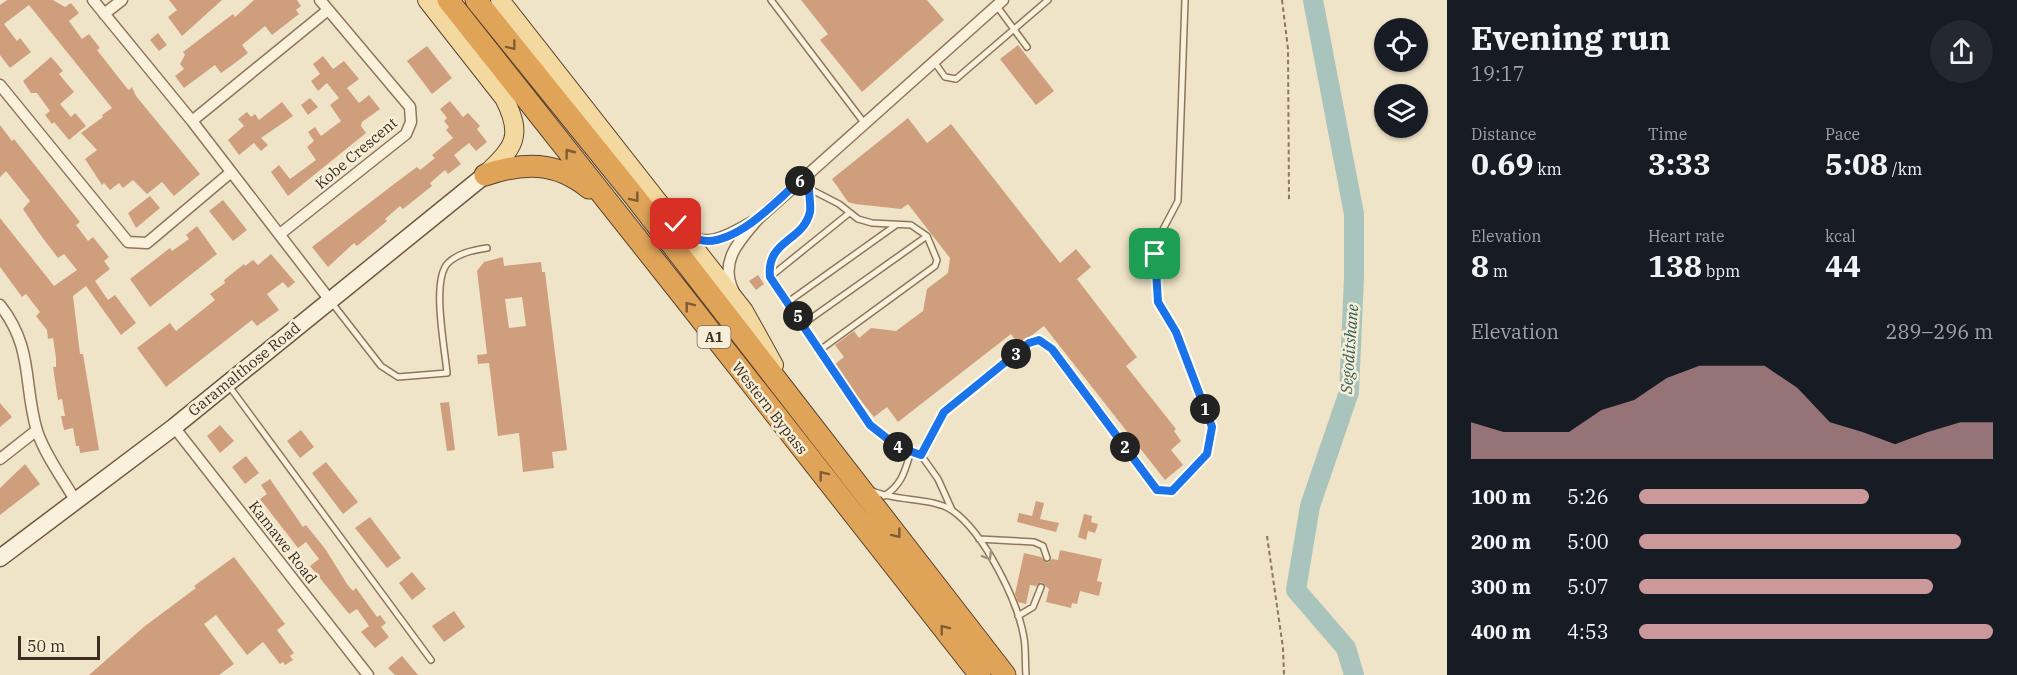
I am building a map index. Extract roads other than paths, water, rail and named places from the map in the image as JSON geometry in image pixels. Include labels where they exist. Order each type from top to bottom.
[{"type":"highway","name":"Western Bypass","points":[[448,0],[980,675]]},
{"type":"highway","name":"Western Bypass","points":[[476,0],[854,478],[1005,675]]},
{"type":"highway","points":[[485,175],[508,168],[531,165],[548,166],[584,184],[608,204]]},
{"type":"main road","points":[[429,0],[503,69]]},
{"type":"main road","points":[[429,0],[504,98],[512,114],[516,131],[511,147],[485,175]]},
{"type":"main road","points":[[500,0],[744,311],[800,410]]},
{"type":"street","points":[[93,0],[192,121],[329,299]]},
{"type":"street","points":[[104,14],[122,0]]},
{"type":"street","name":"Kobe Crescent","points":[[280,234],[406,134],[411,122],[410,107],[320,0]]},
{"type":"street","points":[[744,311],[729,280],[729,256],[758,219],[935,63],[999,3]]},
{"type":"street","points":[[192,121],[328,10]]},
{"type":"street","points":[[0,86],[128,242],[147,243],[230,173]]},
{"type":"street","name":"Garamalthose Road","points":[[0,558],[174,427],[329,299],[485,175]]},
{"type":"street","points":[[676,224],[692,238],[708,241],[721,238],[758,219]]},
{"type":"street","points":[[0,305],[23,345],[37,430],[75,500]]},
{"type":"street","name":"Kamawe Road","points":[[174,427],[368,675]]},
{"type":"street","points":[[0,459],[37,430]]},
{"type":"lane","points":[[771,0],[865,124]]},
{"type":"lane","points":[[935,63],[945,77],[956,79],[1048,0]]},
{"type":"lane","points":[[921,455],[944,412],[1029,343],[1039,340],[1052,349],[1157,490],[1172,491],[1207,454],[1212,427],[1176,332],[1158,302],[1156,264],[1159,237],[1178,201],[1185,0]]},
{"type":"lane","points":[[999,3],[1028,47]]},
{"type":"lane","points":[[801,179],[809,189],[839,204],[848,214],[872,223],[911,225],[927,236],[936,260],[935,266],[820,350]]},
{"type":"lane","points":[[809,189],[809,216],[801,230],[773,253],[769,264],[770,277],[870,425],[898,447],[921,455],[938,479],[952,510],[979,539],[1011,597],[1018,616],[1024,639],[1026,675]]},
{"type":"lane","points":[[770,277],[848,214]]},
{"type":"lane","points":[[788,302],[896,225]]},
{"type":"lane","points":[[802,324],[927,236]]},
{"type":"lane","points":[[329,299],[381,366],[398,377],[447,373],[440,281],[447,264],[469,251],[487,248]]},
{"type":"lane","points":[[226,383],[431,660]]},
{"type":"lane","points":[[884,496],[896,489],[902,479],[911,451]]},
{"type":"lane","points":[[854,478],[884,496],[952,510]]},
{"type":"lane","points":[[979,539],[1034,542],[1043,546],[1047,558]]},
{"type":"lane","points":[[1018,616],[1033,607],[1041,587]]},
{"type":"waterway","name":"Segoditshane","points":[[1313,0],[1354,214],[1354,277],[1349,392],[1310,506],[1296,590],[1346,648],[1354,675]]}]
